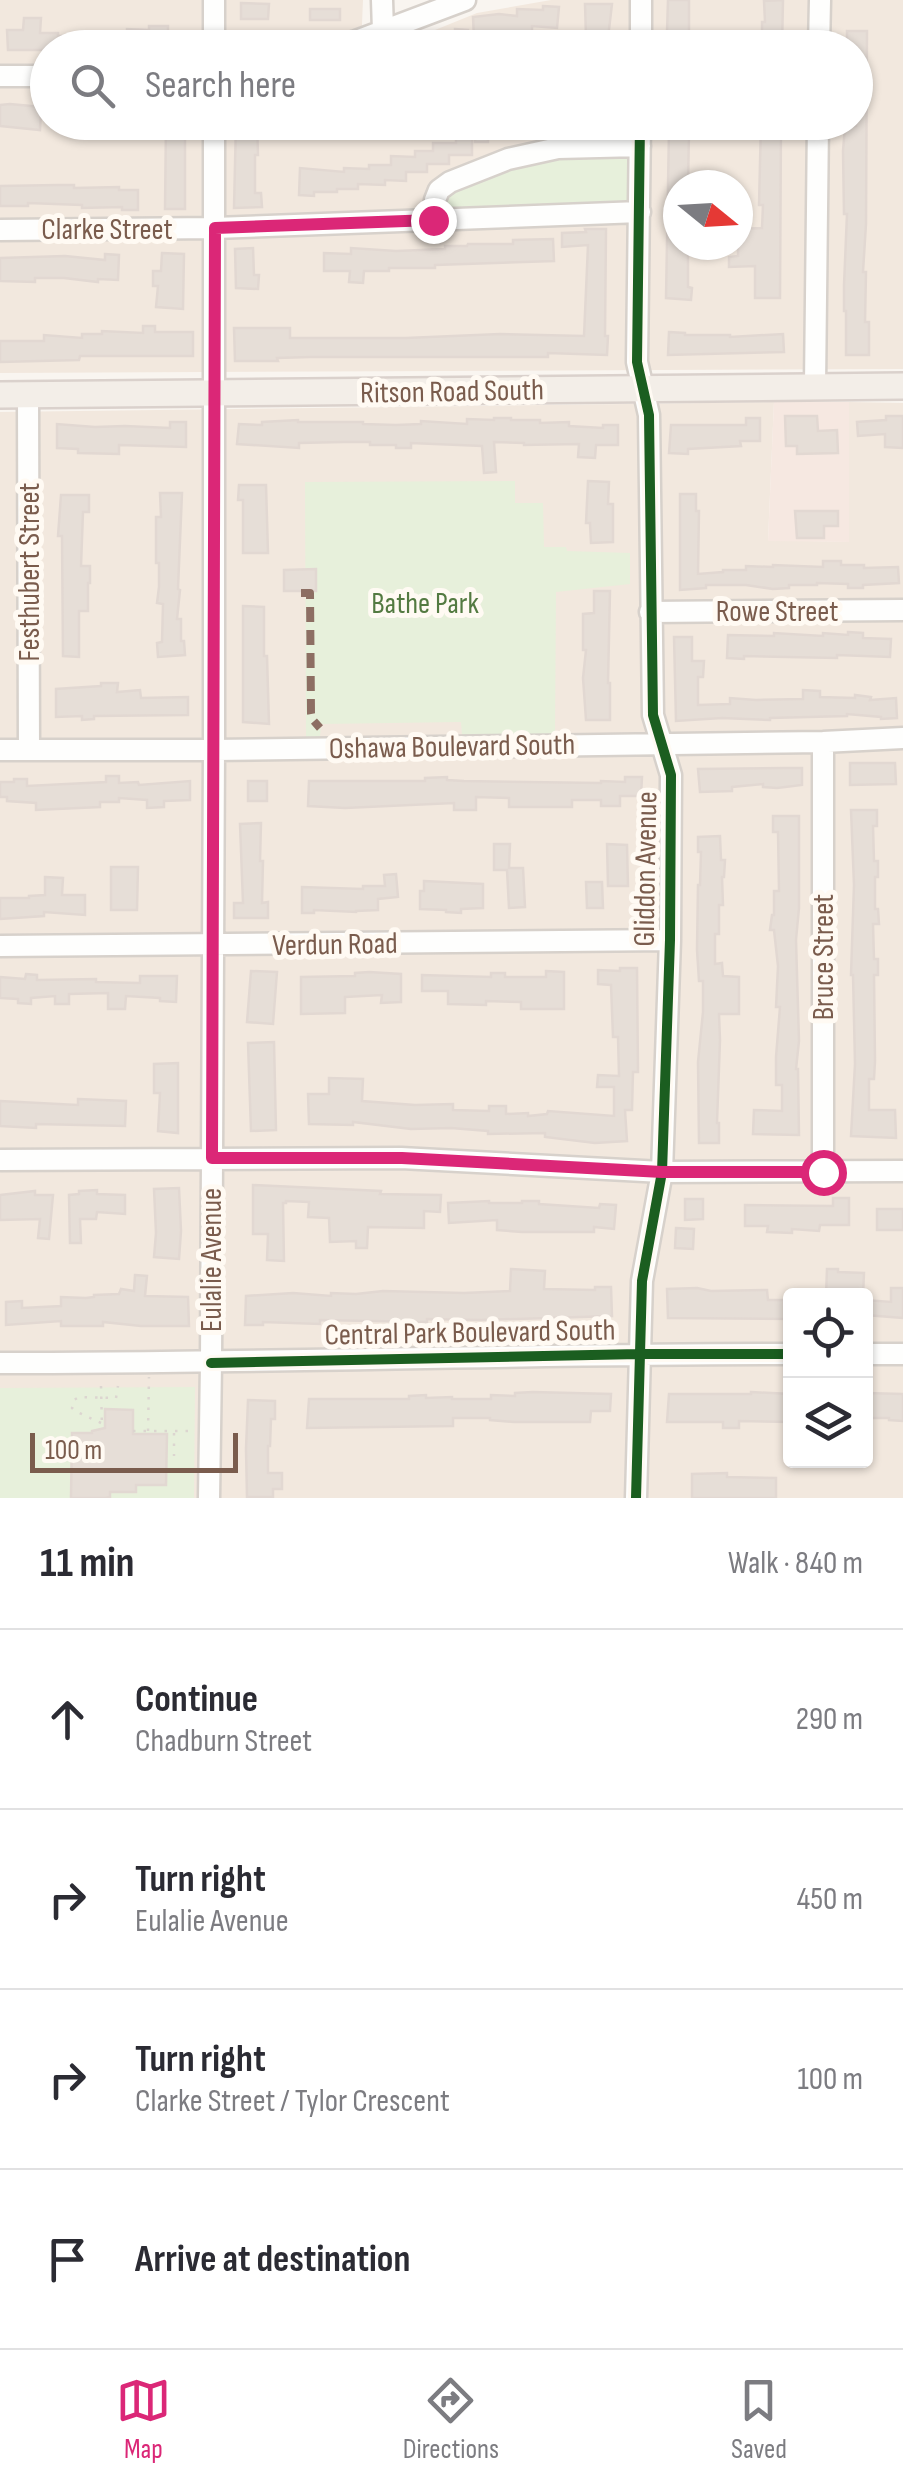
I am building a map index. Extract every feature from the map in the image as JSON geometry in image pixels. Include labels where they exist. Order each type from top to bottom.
[{"type":"main road","name":"Ritson Road South","points":[[0,394],[903,386]]},
{"type":"street","points":[[214,0],[214,30]]},
{"type":"street","points":[[382,0],[383,30]]},
{"type":"street","points":[[386,30],[465,0]]},
{"type":"street","points":[[641,0],[641,30]]},
{"type":"street","points":[[819,30],[820,0]]},
{"type":"street","points":[[0,76],[30,76]]},
{"type":"street","name":"Eulalie Avenue","points":[[208,1498],[214,140]]},
{"type":"street","name":"Gliddon Avenue","points":[[636,1498],[642,1282],[662,1172],[671,775],[653,716],[649,415],[638,362],[640,140]]},
{"type":"street","points":[[815,385],[818,140]]},
{"type":"street","points":[[640,146],[558,148],[508,158],[439,190],[433,220],[640,212]]},
{"type":"street","name":"Clarke Street","points":[[0,230],[433,220]]},
{"type":"street","name":"Festhubert Street","points":[[28,394],[30,750]]},
{"type":"street","name":"Rowe Street","points":[[650,612],[903,610]]},
{"type":"street","name":"Oshawa Boulevard South","points":[[0,750],[903,738]]},
{"type":"street","name":"Bruce Street","points":[[823,742],[823,1172]]},
{"type":"street","name":"Verdun Road","points":[[0,946],[670,940]]},
{"type":"street","points":[[0,1160],[402,1158],[662,1172],[903,1171]]},
{"type":"street","name":"Central Park Boulevard South","points":[[0,1364],[783,1354]]},
{"type":"street","points":[[873,1354],[903,1354]]},
{"type":"path","points":[[148,1431],[149,1364]]},
{"type":"path","points":[[101,1386],[101,1398],[101,1425],[75,1411],[72,1404],[79,1398],[101,1398],[116,1398],[118,1386]]},
{"type":"path","points":[[133,1431],[197,1431]]},
{"type":"path","points":[[174,1431],[174,1456]]},
{"type":"shaded area","points":[[0,0],[363,0],[362,30],[30,30],[30,140],[873,140],[873,30],[435,30],[477,13],[551,0],[903,0],[903,369],[0,373]]},
{"type":"shaded area","points":[[774,402],[768,540],[848,542],[849,402],[903,403],[903,1498],[0,1498],[0,412]]},
{"type":"shaded area","points":[[774,402],[849,402],[849,542],[768,541]]},
{"type":"green space","points":[[623,155],[631,162],[630,198],[626,201],[452,214],[445,209],[449,194],[516,167]]},
{"type":"green space","name":"Bathe Park","points":[[515,481],[515,503],[543,503],[544,547],[630,553],[630,584],[556,592],[555,734],[462,735],[461,722],[321,724],[320,737],[306,737],[305,482]]},
{"type":"green space","points":[[195,1387],[194,1498],[0,1498],[0,1388]]},
{"type":"building","points":[[668,0],[689,0],[689,30],[667,30]]},
{"type":"building","points":[[783,0],[782,30],[762,30],[764,1]]},
{"type":"building","points":[[241,3],[269,4],[268,19],[241,19]]},
{"type":"building","points":[[585,4],[612,4],[609,30],[586,30]]},
{"type":"building","points":[[543,6],[559,7],[557,28],[474,30],[473,17],[517,16],[517,9],[543,10]]},
{"type":"building","points":[[310,9],[340,9],[340,20],[310,20]]},
{"type":"building","points":[[24,18],[41,18],[40,30],[30,30],[30,50],[8,50],[7,30],[23,30]]},
{"type":"building","points":[[149,26],[168,26],[168,30],[149,30]]},
{"type":"building","points":[[0,105],[30,106],[30,129],[0,126]]},
{"type":"building","points":[[166,140],[185,140],[185,209],[165,209]]},
{"type":"building","points":[[236,140],[258,140],[255,193],[261,193],[262,207],[234,208]]},
{"type":"building","points":[[472,140],[472,155],[449,155],[449,164],[427,164],[427,172],[406,172],[406,181],[385,180],[385,185],[358,184],[358,189],[299,195],[300,168],[344,172],[344,168],[369,169],[369,165],[391,165],[391,156],[415,157],[415,151],[433,151],[433,143]]},
{"type":"building","points":[[669,140],[689,140],[688,170],[668,170]]},
{"type":"building","points":[[761,140],[781,140],[780,298],[755,298],[755,266],[729,267],[729,260],[753,260],[753,228],[762,228],[763,205],[759,205]]},
{"type":"building","points":[[844,140],[866,140],[863,272],[869,355],[846,355],[847,214]]},
{"type":"building","points":[[74,185],[138,190],[138,210],[28,203],[0,206],[0,186]]},
{"type":"building","points":[[585,229],[606,229],[607,355],[235,361],[234,328],[290,328],[290,338],[584,336],[588,245],[562,247],[562,233],[586,232]]},
{"type":"building","points":[[553,239],[554,261],[389,268],[364,271],[363,283],[349,282],[350,271],[324,271],[324,253],[351,254],[351,248],[445,249]]},
{"type":"building","points":[[253,248],[258,289],[236,288],[235,249]]},
{"type":"building","points":[[162,253],[184,254],[183,309],[156,307],[158,286],[153,286],[153,271],[161,271]]},
{"type":"building","points":[[105,254],[119,255],[118,280],[0,281],[0,258],[65,256],[105,260]]},
{"type":"building","points":[[667,260],[688,260],[691,300],[666,298]]},
{"type":"building","points":[[143,326],[155,326],[155,332],[193,332],[193,356],[80,356],[79,360],[0,362],[0,341],[44,341],[44,335],[82,338],[82,334],[102,331],[143,333]]},
{"type":"building","points":[[669,332],[730,337],[783,334],[784,352],[668,355]]},
{"type":"building","points":[[785,416],[817,416],[818,431],[837,430],[838,453],[797,454],[797,446],[786,446]]},
{"type":"building","points":[[886,416],[903,416],[903,448],[885,447],[885,434],[858,436],[857,422],[886,420]]},
{"type":"building","points":[[746,418],[760,418],[760,441],[688,449],[688,454],[669,453],[671,425],[746,425]]},
{"type":"building","points":[[467,419],[603,428],[618,425],[618,445],[596,445],[595,458],[578,457],[579,444],[494,442],[496,472],[484,473],[482,446],[411,443],[411,448],[396,448],[370,442],[343,442],[299,443],[299,448],[237,444],[239,424],[298,420],[467,424]]},
{"type":"building","points":[[170,422],[186,422],[186,447],[119,445],[119,454],[57,448],[57,424],[170,428]]},
{"type":"building","points":[[588,481],[609,482],[613,542],[591,543],[590,523],[586,523]]},
{"type":"building","points":[[239,485],[266,485],[268,553],[243,553],[243,500],[238,500]]},
{"type":"building","points":[[160,493],[182,493],[177,619],[181,619],[185,655],[158,657],[163,604],[157,603],[156,517],[161,517]]},
{"type":"building","points":[[680,494],[696,494],[698,574],[746,570],[746,566],[823,567],[823,561],[841,561],[841,565],[864,568],[898,567],[899,583],[848,588],[848,584],[817,583],[773,589],[706,585],[680,590]]},
{"type":"building","points":[[61,495],[89,495],[89,512],[83,512],[81,566],[90,566],[90,583],[88,611],[79,611],[79,657],[63,656],[62,536],[58,536]]},
{"type":"building","points":[[795,511],[838,511],[838,526],[824,526],[824,538],[797,538]]},
{"type":"building","points":[[316,569],[316,591],[284,591],[284,570]]},
{"type":"building","points":[[594,591],[610,591],[610,720],[586,720],[583,614],[594,613]]},
{"type":"building","points":[[243,606],[264,607],[269,724],[243,722]]},
{"type":"building","points":[[863,633],[863,638],[891,639],[890,657],[727,658],[728,635],[823,636]]},
{"type":"building","points":[[674,637],[692,637],[692,661],[704,661],[703,677],[698,677],[698,705],[730,704],[730,698],[803,699],[803,690],[820,691],[820,697],[896,698],[897,718],[847,714],[676,721]]},
{"type":"building","points":[[118,683],[117,692],[140,690],[141,698],[188,697],[188,715],[94,716],[82,720],[82,716],[56,717],[56,689]]},
{"type":"building","points":[[850,763],[895,763],[896,784],[850,785]]},
{"type":"building","points":[[802,768],[802,785],[777,788],[763,784],[732,787],[732,791],[700,792],[698,769]]},
{"type":"building","points":[[106,776],[119,776],[119,783],[139,785],[190,781],[190,800],[164,801],[164,807],[147,808],[147,800],[119,798],[119,802],[100,802],[100,807],[36,810],[36,803],[0,797],[0,782],[14,779],[27,779],[27,786],[106,782]]},
{"type":"building","points":[[447,777],[464,781],[601,783],[642,777],[641,796],[620,796],[620,806],[601,806],[601,800],[572,800],[572,807],[509,807],[509,798],[476,797],[476,810],[454,810],[454,803],[308,806],[309,781],[425,781]]},
{"type":"building","points":[[248,781],[267,781],[267,801],[248,801]]},
{"type":"building","points":[[851,810],[877,810],[877,826],[873,826],[874,861],[878,861],[875,909],[879,924],[873,924],[878,975],[874,975],[875,1061],[874,1079],[869,1079],[869,1110],[895,1110],[896,1138],[851,1136],[855,1064]]},
{"type":"building","points":[[773,816],[799,816],[799,1135],[753,1134],[754,1110],[782,1111],[782,1085],[776,1085],[778,966],[774,930],[770,930],[774,891],[779,891],[778,832],[773,832]]},
{"type":"building","points":[[261,823],[262,903],[268,902],[268,918],[234,918],[234,903],[243,903],[240,824]]},
{"type":"building","points":[[720,836],[721,860],[725,860],[715,964],[722,963],[723,976],[739,977],[739,1014],[719,1014],[719,1143],[699,1143],[703,981],[699,981],[697,950],[701,852],[698,837]]},
{"type":"building","points":[[494,844],[510,844],[509,868],[523,868],[525,907],[509,908],[507,870],[494,870]]},
{"type":"building","points":[[607,844],[627,845],[628,886],[608,886]]},
{"type":"building","points":[[111,867],[138,867],[137,910],[111,910]]},
{"type":"building","points":[[396,874],[398,897],[378,899],[378,910],[302,913],[302,887],[385,886],[384,875]]},
{"type":"building","points":[[45,877],[63,878],[62,895],[85,895],[85,915],[44,912],[44,916],[0,919],[0,898],[45,895]]},
{"type":"building","points":[[424,881],[483,884],[483,908],[461,909],[461,913],[420,909]]},
{"type":"building","points":[[586,882],[602,882],[603,908],[587,908]]},
{"type":"building","points":[[637,968],[638,1072],[633,1072],[632,1110],[625,1110],[627,1141],[595,1143],[545,1137],[545,1133],[488,1134],[353,1122],[309,1124],[308,1094],[329,1094],[329,1078],[363,1079],[362,1101],[453,1104],[453,1110],[489,1111],[489,1106],[506,1106],[506,1114],[528,1116],[548,1111],[614,1116],[614,1087],[597,1087],[598,1075],[619,1076],[611,985],[598,984],[598,970]]},
{"type":"building","points":[[251,971],[277,972],[273,1024],[247,1022]]},
{"type":"building","points":[[546,971],[564,972],[564,1009],[521,1009],[521,1002],[448,1004],[448,991],[422,991],[422,975],[491,977],[491,973],[505,973],[505,977],[546,977]]},
{"type":"building","points":[[26,974],[37,975],[37,980],[140,983],[140,976],[177,976],[176,1002],[126,996],[125,1009],[108,1009],[108,993],[69,994],[69,1004],[55,1004],[55,996],[31,998],[31,1004],[0,998],[0,977],[25,979]]},
{"type":"building","points":[[401,974],[401,1002],[381,1003],[382,995],[345,997],[345,1013],[301,1014],[301,977]]},
{"type":"building","points":[[274,1042],[276,1130],[251,1131],[248,1043]]},
{"type":"building","points":[[178,1063],[178,1133],[158,1131],[160,1093],[154,1093],[154,1064]]},
{"type":"building","points":[[78,1099],[126,1101],[125,1126],[0,1126],[0,1101],[78,1105]]},
{"type":"building","points":[[253,1185],[441,1195],[440,1212],[424,1211],[424,1228],[368,1227],[367,1248],[356,1248],[356,1241],[330,1242],[329,1218],[308,1217],[309,1202],[286,1201],[284,1261],[267,1260],[268,1234],[253,1234]]},
{"type":"building","points":[[179,1188],[179,1259],[154,1257],[154,1189]]},
{"type":"building","points":[[97,1190],[97,1194],[125,1195],[125,1214],[97,1212],[96,1219],[80,1219],[81,1243],[70,1243],[69,1195]]},
{"type":"building","points":[[35,1191],[35,1195],[53,1195],[49,1239],[38,1238],[40,1219],[0,1220],[0,1195]]},
{"type":"building","points":[[833,1198],[849,1198],[849,1225],[820,1225],[819,1231],[792,1229],[792,1233],[767,1232],[768,1226],[745,1226],[745,1205],[833,1206]]},
{"type":"building","points":[[685,1199],[703,1199],[703,1219],[685,1220]]},
{"type":"building","points":[[539,1201],[599,1208],[600,1204],[616,1205],[614,1229],[522,1232],[497,1230],[497,1220],[449,1223],[448,1203]]},
{"type":"building","points":[[877,1209],[903,1209],[903,1230],[877,1230]]},
{"type":"building","points":[[676,1228],[694,1229],[693,1249],[675,1248]]},
{"type":"building","points":[[511,1269],[545,1271],[544,1289],[611,1287],[612,1316],[427,1322],[320,1320],[320,1324],[245,1325],[246,1296],[510,1291]]},
{"type":"building","points":[[827,1269],[864,1273],[863,1288],[826,1288]]},
{"type":"building","points":[[135,1275],[147,1276],[145,1296],[188,1297],[189,1326],[103,1322],[103,1326],[61,1326],[61,1321],[6,1325],[6,1302],[22,1301],[22,1308],[61,1306],[61,1297],[119,1294],[121,1289],[134,1291]]},
{"type":"building","points":[[891,1288],[903,1288],[903,1318],[873,1316],[873,1301],[891,1302]]},
{"type":"building","points":[[667,1289],[767,1290],[768,1300],[783,1300],[783,1319],[668,1318]]},
{"type":"building","points":[[873,1393],[903,1394],[903,1421],[873,1418]]},
{"type":"building","points":[[611,1394],[610,1411],[591,1411],[590,1422],[453,1418],[453,1426],[307,1428],[309,1399],[409,1399],[426,1395],[491,1399],[491,1395]]},
{"type":"building","points":[[669,1394],[783,1394],[783,1422],[739,1421],[739,1428],[723,1428],[723,1422],[667,1422]]},
{"type":"building","points":[[248,1400],[275,1401],[268,1473],[282,1473],[282,1489],[273,1489],[273,1497],[247,1497]]},
{"type":"building","points":[[105,1409],[133,1410],[133,1434],[167,1434],[166,1485],[136,1485],[136,1492],[110,1492],[106,1498],[71,1498],[72,1433],[105,1428]]},
{"type":"building","points":[[727,1473],[727,1477],[776,1478],[776,1498],[692,1498],[692,1474]]},
{"type":"marked path","points":[[301,593],[310,593],[311,713],[320,728]]},
{"type":"cycle path","points":[[636,1498],[642,1281],[662,1172],[671,775],[653,715],[649,415],[637,362],[640,140]]},
{"type":"cycle path","points":[[211,1363],[783,1354]]},
{"type":"route","points":[[433,220],[215,228],[212,1158],[402,1158],[662,1172],[823,1172]]}]
